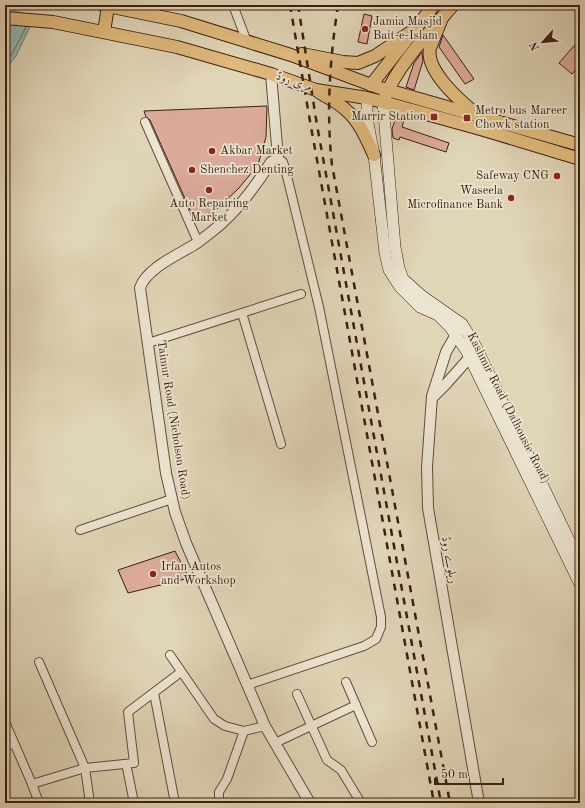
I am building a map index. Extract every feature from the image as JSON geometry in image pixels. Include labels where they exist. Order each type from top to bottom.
[{"type":"main road","name":"مری روڈ","points":[[106,5],[181,21],[291,55],[371,85],[580,145]]},
{"type":"main road","points":[[104,32],[106,5]]},
{"type":"main road","points":[[371,85],[386,64],[434,5]]},
{"type":"main road","points":[[383,102],[394,77],[453,5]]},
{"type":"main road","name":"مری روڈ","points":[[5,18],[53,22],[177,47],[271,74],[316,90],[383,102],[580,159]]},
{"type":"main road","points":[[442,18],[429,52],[430,60],[436,72],[452,91],[466,106],[480,116]]},
{"type":"main road","points":[[269,49],[343,62],[358,63],[375,56],[414,30]]},
{"type":"main road","points":[[316,90],[346,110],[355,120],[374,155]]},
{"type":"main road","name":"Kashmir Road (Dalhousie Road)","points":[[367,98],[367,118],[374,155],[385,253],[389,270],[400,287],[420,307],[438,315],[459,329]]},
{"type":"main road","name":"Kashmir Road (Dalhousie Road)","points":[[383,102],[395,247],[399,268],[403,279],[459,329],[474,354],[580,564]]},
{"type":"main road","name":"Kashmir Road (Dalhousie Road)","points":[[474,354],[580,584]]},
{"type":"street","points":[[233,5],[247,42]]},
{"type":"street","points":[[247,685],[364,646],[376,639],[380,627],[381,617],[319,307],[285,168],[278,158],[271,74]]},
{"type":"street","points":[[145,122],[198,242]]},
{"type":"street","name":"Taimur Road (Nicholson Road)","points":[[278,158],[271,162],[238,208],[220,225],[198,242],[163,263],[142,281],[140,288],[166,473],[174,512],[265,726],[310,803]]},
{"type":"street","points":[[148,343],[301,294]]},
{"type":"street","points":[[242,313],[281,444]]},
{"type":"street","name":"ریلوے روڈ","points":[[459,329],[446,352],[437,376],[432,398],[427,467],[428,508],[479,803]]},
{"type":"street","points":[[432,398],[474,354]]},
{"type":"street","points":[[80,530],[172,499]]},
{"type":"street","points":[[170,655],[214,719],[225,726],[244,731],[265,726]]},
{"type":"street","points":[[38,662],[85,768],[90,803]]},
{"type":"street","points":[[32,784],[85,768],[134,763],[128,712],[181,672]]},
{"type":"street","points":[[346,682],[372,742]]},
{"type":"street","points":[[154,693],[175,803]]},
{"type":"street","points":[[297,694],[327,760],[341,770],[361,803]]},
{"type":"street","points":[[275,743],[356,705]]},
{"type":"street","points":[[5,722],[39,803]]},
{"type":"street","points":[[219,803],[219,792],[227,779],[244,731]]},
{"type":"street","points":[[5,748],[14,743]]},
{"type":"street","points":[[127,768],[134,803]]},
{"type":"water","points":[[5,9],[35,16],[16,56],[5,70]]},
{"type":"building","name":"Jamia Masjid Bait-e-Islam","points":[[364,14],[372,16],[367,44],[358,42]]},
{"type":"building","points":[[443,35],[474,79],[465,84],[439,47]]},
{"type":"building","points":[[580,39],[580,65],[572,74],[559,63]]},
{"type":"building","points":[[422,52],[423,61],[414,90],[406,87],[414,63]]},
{"type":"building","name":"Akbar Market","points":[[267,106],[266,137],[258,165],[239,188],[216,210],[195,221],[150,120],[146,117],[144,111]]},
{"type":"building","points":[[397,114],[405,116],[402,127],[449,143],[446,152],[400,137],[399,140],[393,138],[392,129]]},
{"type":"building","name":"Irfan Autos and Workshop","points":[[175,551],[189,578],[128,593],[118,570]]},
{"type":"waterway","points":[[5,19],[11,5]]},
{"type":"railway","points":[[290,5],[434,803]]},
{"type":"railway","points":[[298,5],[317,125],[441,803]]},
{"type":"railway","points":[[338,5],[333,45],[329,105],[332,165],[450,803]]},
{"type":"place","name":"Jamia Masjid Bait-e-Islam","points":[[365,29]]},
{"type":"place","name":"Marrir Station","points":[[434,117]]},
{"type":"place","name":"Metro bus Mareer Chowk station","points":[[467,118]]},
{"type":"place","name":"Akbar Market","points":[[212,151]]},
{"type":"place","name":"Shenchez Denting","points":[[192,170]]},
{"type":"place","name":"Safeway CNG","points":[[557,176]]},
{"type":"place","name":"Auto Repairing Market","points":[[209,190]]},
{"type":"place","name":"Waseela Microfinance Bank","points":[[511,198]]},
{"type":"place","name":"Irfan Autos and Workshop","points":[[153,574]]}]
